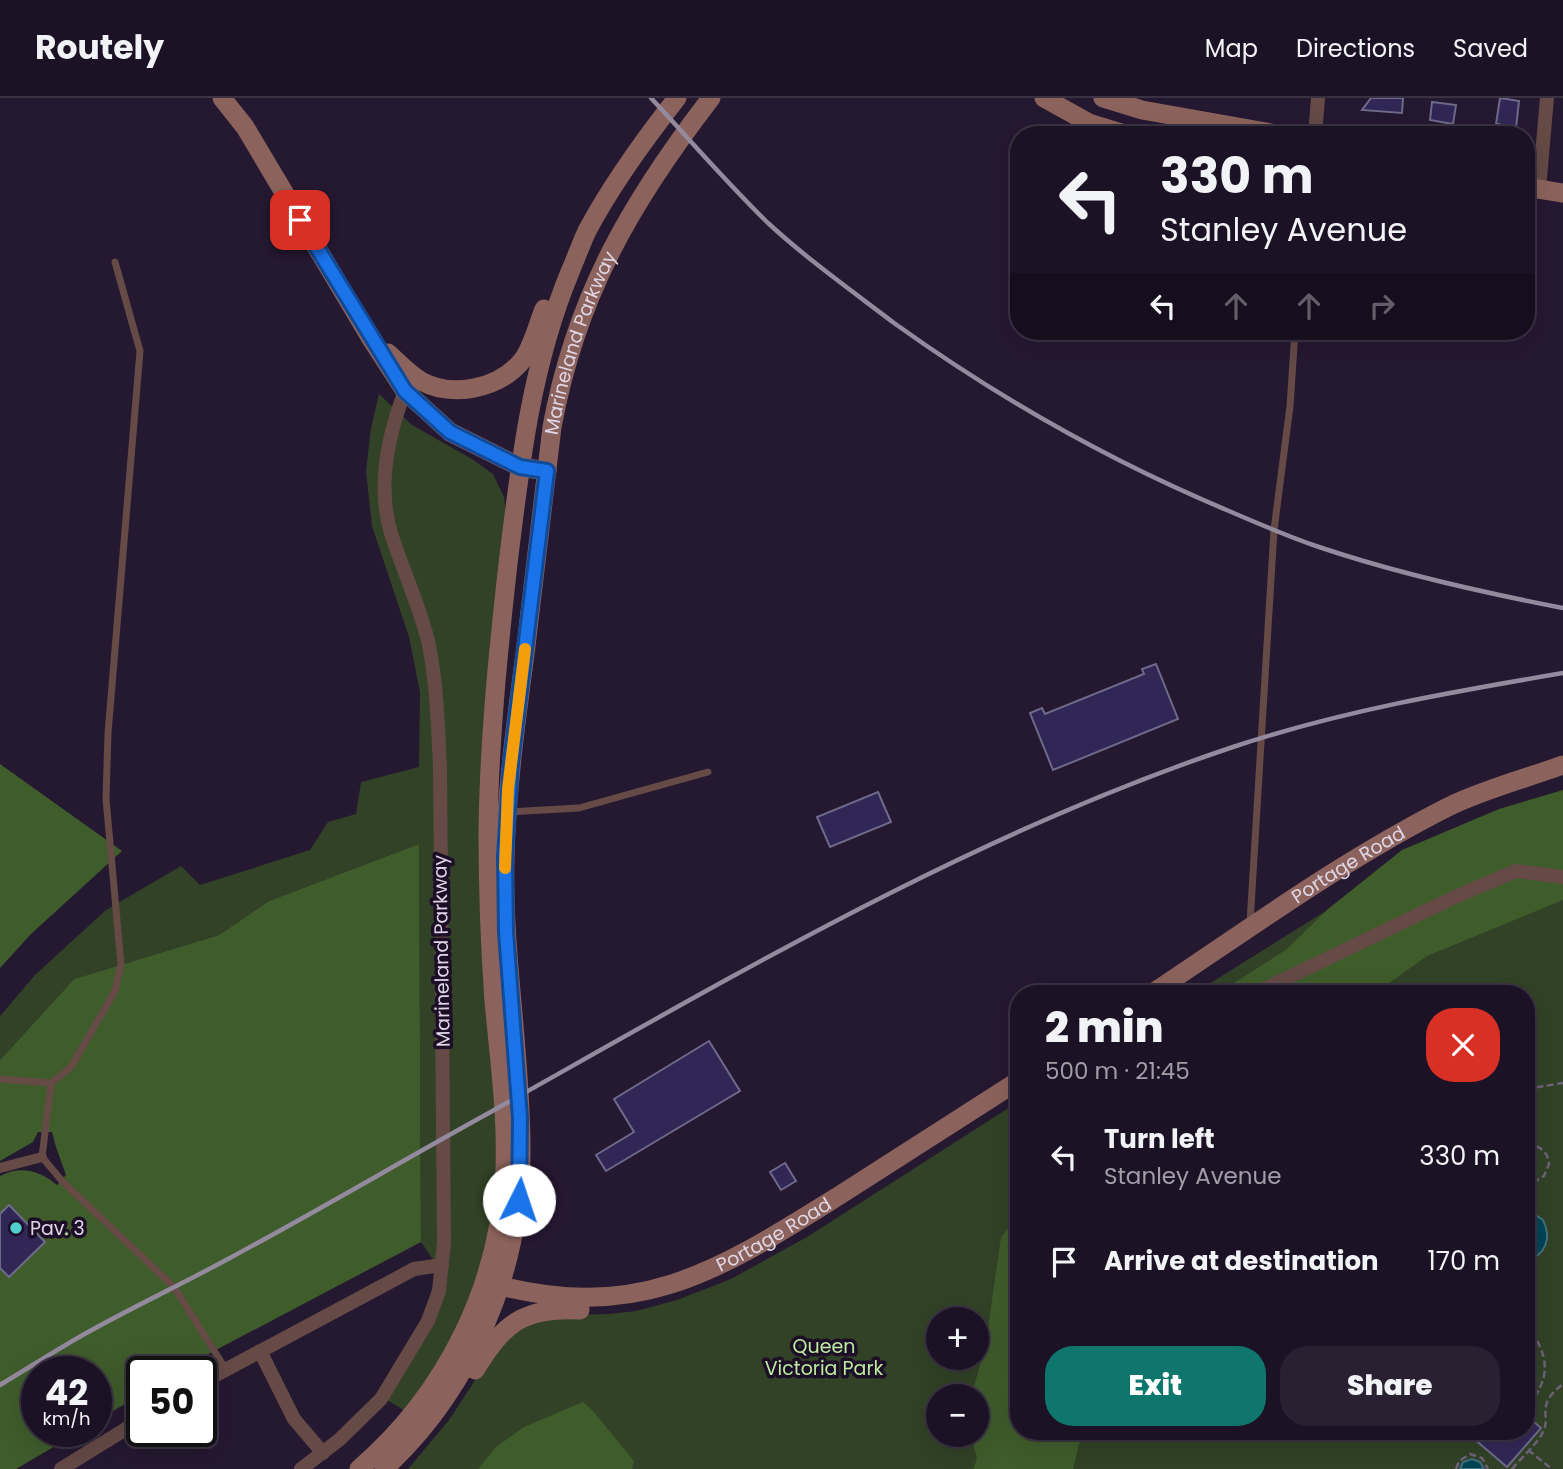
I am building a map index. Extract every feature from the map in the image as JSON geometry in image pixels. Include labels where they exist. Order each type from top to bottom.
[{"type":"main road","points":[[222,98],[245,127],[405,391],[450,432],[520,467],[547,471]]},
{"type":"main road","name":"Marineland Parkway","points":[[492,1284],[505,1148],[490,931],[490,756],[498,657],[520,467],[536,373],[559,298],[587,233],[641,143],[677,98]]},
{"type":"main road","name":"Marineland Parkway","points":[[492,1284],[517,1212],[521,1159],[519,1096],[506,932],[507,812],[552,427],[581,315],[600,271],[646,188],[710,98]]},
{"type":"main road","points":[[1044,98],[1098,126]]},
{"type":"main road","points":[[1103,98],[1142,110],[1232,126]]},
{"type":"main road","points":[[370,337],[420,381],[442,388],[468,390],[501,379],[522,362],[562,262],[594,203],[641,143]]},
{"type":"main road","points":[[1535,188],[1563,193]]},
{"type":"main road","name":"Portage Road","points":[[1164,985],[1310,886],[1384,841],[1451,805],[1563,765]]},
{"type":"main road","name":"Portage Road","points":[[492,1284],[544,1294],[625,1296],[657,1289],[707,1272],[812,1212],[1010,1085]]},
{"type":"main road","points":[[401,1469],[452,1407],[495,1339],[526,1316],[547,1310],[638,1306],[687,1292],[735,1270],[768,1250],[812,1212]]},
{"type":"main road","points":[[372,1467],[413,1440],[458,1378],[476,1345],[492,1284]]},
{"type":"street","points":[[1316,126],[1318,98]]},
{"type":"street","points":[[1535,175],[1547,98]]},
{"type":"street","name":"Marineland Parkway","points":[[301,1469],[339,1440],[381,1399],[428,1321],[439,1292],[442,1265],[444,1230],[440,796],[436,698],[433,667],[422,619],[391,532],[385,498],[391,433],[405,391]]},
{"type":"street","points":[[1273,985],[1516,871],[1563,877]]},
{"type":"street","points":[[0,1168],[41,1157]]},
{"type":"street","points":[[217,1373],[414,1269],[442,1265]]},
{"type":"street","points":[[260,1351],[294,1419],[323,1452]]},
{"type":"street","points":[[61,1469],[126,1429]]},
{"type":"lane","points":[[0,1080],[51,1083],[71,1068],[115,991],[121,964],[106,786],[108,733],[140,351],[115,262]]},
{"type":"lane","points":[[1250,927],[1274,530],[1290,406],[1294,340]]},
{"type":"lane","points":[[507,812],[579,808],[708,772]]},
{"type":"lane","points":[[51,1083],[41,1157],[62,1181],[174,1287],[225,1368]]},
{"type":"path","points":[[1535,1088],[1563,1083]]},
{"type":"path","points":[[1535,1145],[1545,1152],[1549,1164],[1544,1176],[1535,1182]]},
{"type":"path","points":[[1535,1339],[1541,1350],[1545,1378],[1535,1397]]},
{"type":"path","points":[[1512,1469],[1544,1432],[1544,1410],[1548,1398],[1563,1384]]},
{"type":"path","points":[[1528,1450],[1552,1469]]},
{"type":"path","points":[[1456,1469],[1459,1461],[1470,1454],[1482,1458],[1488,1469]]},
{"type":"green space","points":[[379,394],[412,425],[493,474],[504,497],[507,520],[485,702],[498,1119],[497,1175],[490,1234],[471,1299],[442,1361],[405,1411],[384,1398],[446,1279],[421,1242],[419,844],[269,901],[219,935],[74,979],[0,1060],[0,1016],[35,975],[106,910],[181,866],[200,885],[310,850],[328,822],[356,814],[361,782],[419,767],[420,692],[409,637],[372,526],[366,471],[371,428]]},
{"type":"green space","points":[[0,764],[122,851],[31,934],[0,968]]},
{"type":"green space","points":[[1563,790],[1563,900],[1427,956],[1387,985],[1231,985],[1287,949],[1328,909],[1402,850],[1499,809]]},
{"type":"green space","name":"Queen Victoria Park","points":[[1563,800],[1563,1469],[408,1469],[449,1420],[508,1334],[553,1315],[636,1311],[677,1300],[731,1279],[807,1237],[1010,1107],[1010,1440],[1535,1440],[1535,985],[1207,985],[1436,842]]},
{"type":"green space","points":[[419,844],[421,1242],[205,1356],[126,1356],[126,1403],[112,1412],[112,1356],[21,1356],[21,1447],[53,1447],[16,1469],[0,1469],[0,1268],[9,1277],[45,1242],[10,1205],[0,1214],[0,1176],[15,1171],[30,1171],[57,1185],[66,1175],[52,1132],[38,1132],[33,1142],[0,1161],[0,1060],[74,979],[219,935],[269,901]]},
{"type":"green space","points":[[1010,1226],[1010,1440],[1080,1440],[1073,1469],[973,1469],[977,1459],[974,1447],[989,1447],[989,1384],[975,1384],[979,1370],[989,1370],[989,1321],[1001,1237]]},
{"type":"green space","points":[[583,1402],[634,1461],[632,1469],[478,1469],[496,1447],[524,1427]]},
{"type":"water","points":[[1535,1215],[1543,1220],[1547,1233],[1543,1250],[1535,1257]]},
{"type":"water","points":[[1472,1459],[1480,1462],[1484,1469],[1460,1469],[1463,1462]]},
{"type":"building","points":[[1371,98],[1403,98],[1402,113],[1362,110]]},
{"type":"building","points":[[1500,98],[1519,101],[1516,126],[1496,124]]},
{"type":"building","points":[[1432,102],[1456,105],[1453,124],[1430,120]]},
{"type":"building","points":[[1156,664],[1178,719],[1053,770],[1030,713],[1042,708],[1045,714],[1144,674],[1142,669]]},
{"type":"building","points":[[878,792],[891,822],[830,847],[817,817]]},
{"type":"building","points":[[709,1041],[740,1091],[606,1171],[596,1155],[634,1132],[614,1099]]},
{"type":"building","points":[[785,1163],[796,1181],[781,1190],[770,1172]]},
{"type":"building","name":"Pav. 3","points":[[9,1205],[45,1242],[9,1277],[0,1268],[0,1214]]},
{"type":"building","points":[[1535,1423],[1541,1428],[1535,1435]]},
{"type":"building","points":[[1475,1440],[1531,1440],[1507,1467]]},
{"type":"railway","points":[[651,98],[753,208],[798,249],[934,351],[1056,427],[1184,492],[1308,543],[1409,574],[1563,608]]},
{"type":"railway","points":[[0,1385],[90,1331],[259,1242],[754,965],[847,915],[1037,823],[1134,783],[1274,734],[1396,704],[1563,673]]},
{"type":"slow traffic","points":[[505,868],[508,789],[525,649]]},
{"type":"place","name":"Pav. 3","points":[[16,1228]]},
{"type":"route","points":[[300,220],[405,391],[450,432],[520,467],[547,471],[511,763],[505,856],[506,932],[520,1118],[519,1200]]}]
